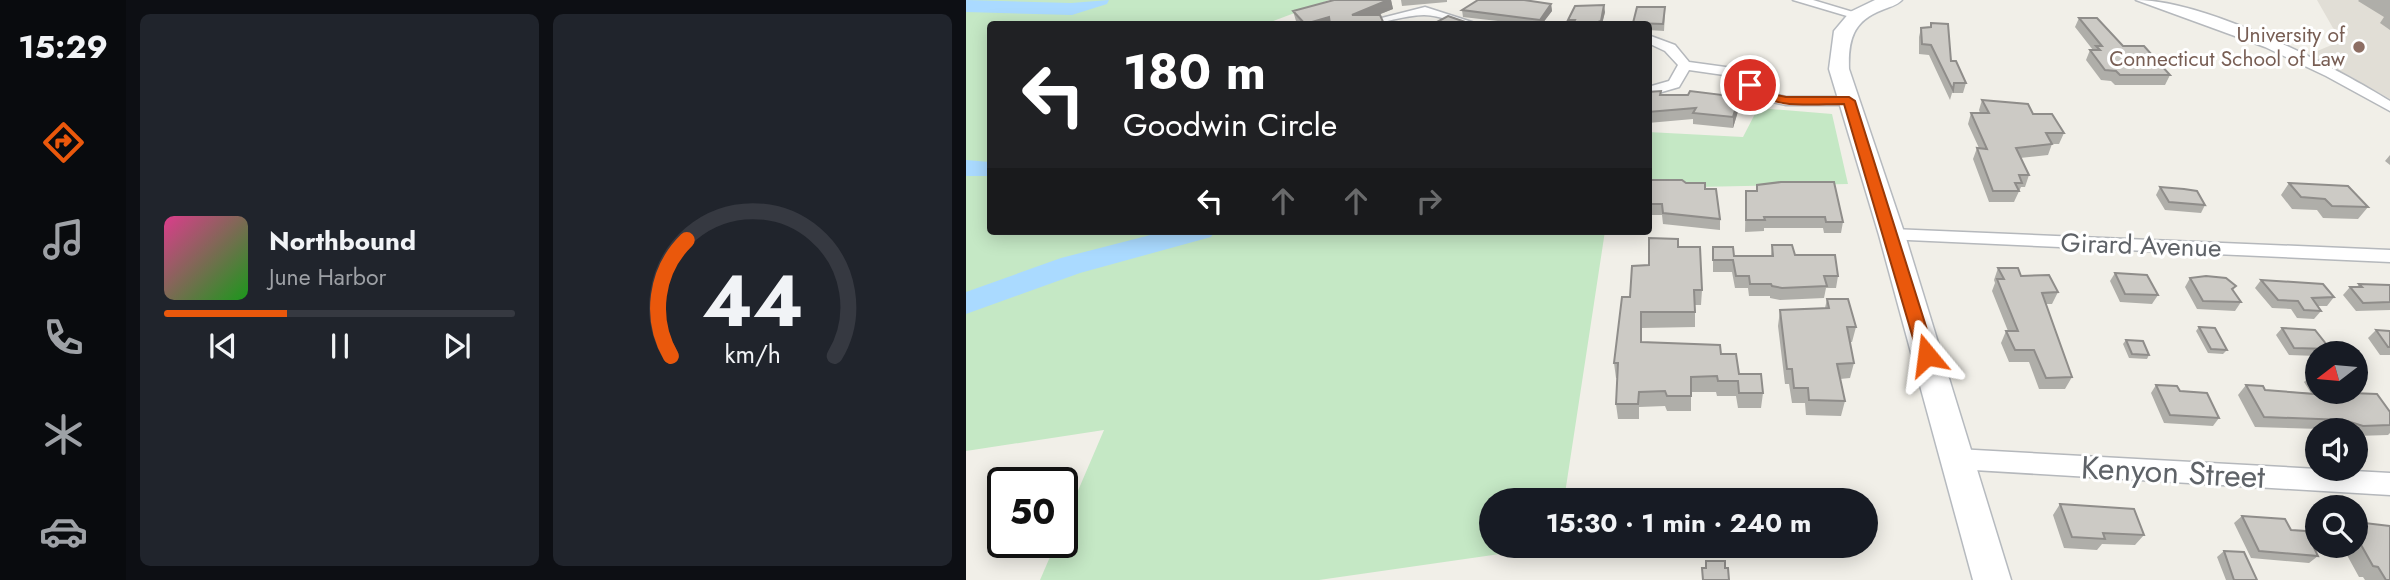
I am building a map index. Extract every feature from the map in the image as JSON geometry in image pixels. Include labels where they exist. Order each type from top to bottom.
[{"type":"main road","points":[[1893,0],[1857,15],[1843,29],[1836,44],[1839,69],[1892,235],[1992,580]]},
{"type":"street","points":[[1799,0],[1857,15]]},
{"type":"street","points":[[2142,0],[2210,20],[2275,45],[2319,65],[2390,107]]},
{"type":"street","points":[[1378,21],[1425,11],[1461,21]]},
{"type":"street","points":[[1652,40],[1667,44],[1677,52],[1685,65]]},
{"type":"street","points":[[1685,65],[1735,72],[1764,96],[1786,101],[1849,101]]},
{"type":"street","points":[[1652,91],[1674,84],[1685,65]]},
{"type":"street","name":"Girard Avenue","points":[[1892,235],[2390,256]]},
{"type":"street","name":"Kenyon Street","points":[[1957,459],[2390,484]]},
{"type":"shaded area","name":"University of Connecticut School of Law","points":[[2317,0],[2390,0],[2390,99],[2310,54],[2346,39],[2333,28]]},
{"type":"green space","points":[[966,0],[1329,0],[1273,21],[987,21],[987,235],[1604,235],[1566,488],[1479,488],[1479,557],[1319,580],[1040,580],[1050,558],[1078,558],[1078,491],[1104,430],[966,451]]},
{"type":"green space","points":[[1758,108],[1832,114],[1848,184],[1652,188],[1652,132],[1743,137]]},
{"type":"building","points":[[1334,0],[1388,0],[1352,15],[1380,15],[1383,21],[1330,21],[1329,17],[1302,21],[1293,11]]},
{"type":"building","points":[[1478,0],[1524,0],[1551,4],[1540,20],[1462,10]]},
{"type":"building","points":[[1604,5],[1601,21],[1568,20],[1575,6]]},
{"type":"building","points":[[1637,7],[1665,7],[1663,24],[1634,21]]},
{"type":"building","points":[[1448,16],[1462,21],[1439,21]]},
{"type":"building","points":[[2079,18],[2097,18],[2123,46],[2144,46],[2170,75],[2120,75],[2116,71],[2105,70],[2090,50],[2100,50],[2096,46],[2102,46]]},
{"type":"building","points":[[1931,23],[1948,24],[1951,61],[1956,61],[1966,83],[1954,83],[1953,90],[1931,45],[1922,44],[1921,28],[1931,27]]},
{"type":"building","points":[[1661,91],[1660,95],[1688,95],[1690,91],[1739,97],[1733,117],[1693,113],[1696,108],[1652,112],[1652,92]]},
{"type":"building","points":[[1982,100],[2028,104],[2033,114],[2052,114],[2064,133],[2046,133],[2052,144],[2016,148],[2029,175],[2019,175],[2022,183],[2015,183],[2019,191],[1993,191],[1977,148],[1987,149],[1971,113],[1989,113]]},
{"type":"building","points":[[1652,180],[1705,183],[1705,189],[1716,189],[1720,219],[1663,213],[1662,204],[1652,204]]},
{"type":"building","points":[[1834,182],[1843,222],[1826,222],[1825,217],[1764,217],[1765,220],[1746,220],[1746,191],[1757,191],[1757,185]]},
{"type":"building","points":[[2289,183],[2348,186],[2368,207],[2332,206],[2325,199],[2301,197]]},
{"type":"building","points":[[2160,187],[2197,191],[2205,205],[2169,202]]},
{"type":"building","points":[[1649,238],[1678,239],[1678,247],[1700,247],[1702,290],[1694,290],[1695,312],[1641,312],[1641,342],[1720,345],[1721,354],[1736,354],[1739,374],[1761,374],[1763,393],[1739,393],[1738,381],[1718,381],[1717,376],[1691,377],[1691,396],[1667,396],[1665,391],[1639,392],[1638,404],[1616,404],[1618,363],[1614,363],[1622,297],[1630,297],[1632,266],[1649,265]]},
{"type":"building","points":[[1772,245],[1792,245],[1795,255],[1835,255],[1838,276],[1824,276],[1827,286],[1782,288],[1771,284],[1750,284],[1749,276],[1736,276],[1733,260],[1713,260],[1713,247],[1733,247],[1734,256],[1773,256]]},
{"type":"building","points":[[1998,268],[2018,268],[2021,276],[2049,275],[2058,292],[2042,293],[2072,377],[2046,378],[2034,350],[2015,350],[2006,331],[2018,331],[1997,279],[2004,279]]},
{"type":"building","points":[[2115,273],[2147,275],[2158,295],[2125,294]]},
{"type":"building","points":[[2190,278],[2226,278],[2236,286],[2232,289],[2241,302],[2203,301]]},
{"type":"building","points":[[2261,280],[2323,284],[2334,297],[2312,298],[2321,311],[2304,310],[2298,301],[2278,300]]},
{"type":"building","points":[[2359,284],[2390,285],[2390,302],[2363,303],[2350,287],[2362,287]]},
{"type":"building","points":[[1827,299],[1848,299],[1856,327],[1847,327],[1854,363],[1837,364],[1845,401],[1809,400],[1808,388],[1794,388],[1792,369],[1787,369],[1780,310],[1829,308]]},
{"type":"building","points":[[2199,327],[2215,328],[2227,350],[2211,349]]},
{"type":"building","points":[[2282,328],[2315,330],[2324,341],[2305,341],[2305,348],[2294,348]]},
{"type":"building","points":[[2376,330],[2390,331],[2390,347],[2388,347]]},
{"type":"building","points":[[2126,340],[2143,341],[2149,355],[2132,354]]},
{"type":"building","points":[[2156,385],[2177,386],[2180,391],[2207,393],[2219,418],[2170,415]]},
{"type":"building","points":[[2246,385],[2263,386],[2265,390],[2305,393],[2305,404],[2368,404],[2368,394],[2377,394],[2390,412],[2390,425],[2368,426],[2368,418],[2264,417]]},
{"type":"building","points":[[2060,504],[2134,509],[2144,535],[2103,533],[2105,539],[2072,537]]},
{"type":"building","points":[[2242,516],[2285,519],[2291,530],[2305,531],[2305,555],[2259,551]]},
{"type":"building","points":[[2368,523],[2390,526],[2390,580],[2386,580],[2378,567],[2373,566],[2368,557]]},
{"type":"building","points":[[2224,551],[2244,552],[2257,580],[2234,580]]},
{"type":"building","points":[[1706,561],[1725,561],[1729,580],[1703,580],[1702,568],[1706,568]]},
{"type":"waterway","points":[[966,6],[1072,9],[1100,0]]},
{"type":"waterway","points":[[966,168],[987,169]]},
{"type":"waterway","points":[[966,303],[1071,265],[1186,235]]},
{"type":"place","name":"University of Connecticut School of Law","points":[[2359,47]]},
{"type":"route","points":[[1750,85],[1764,96],[1786,101],[1849,101],[1927,355]]}]
